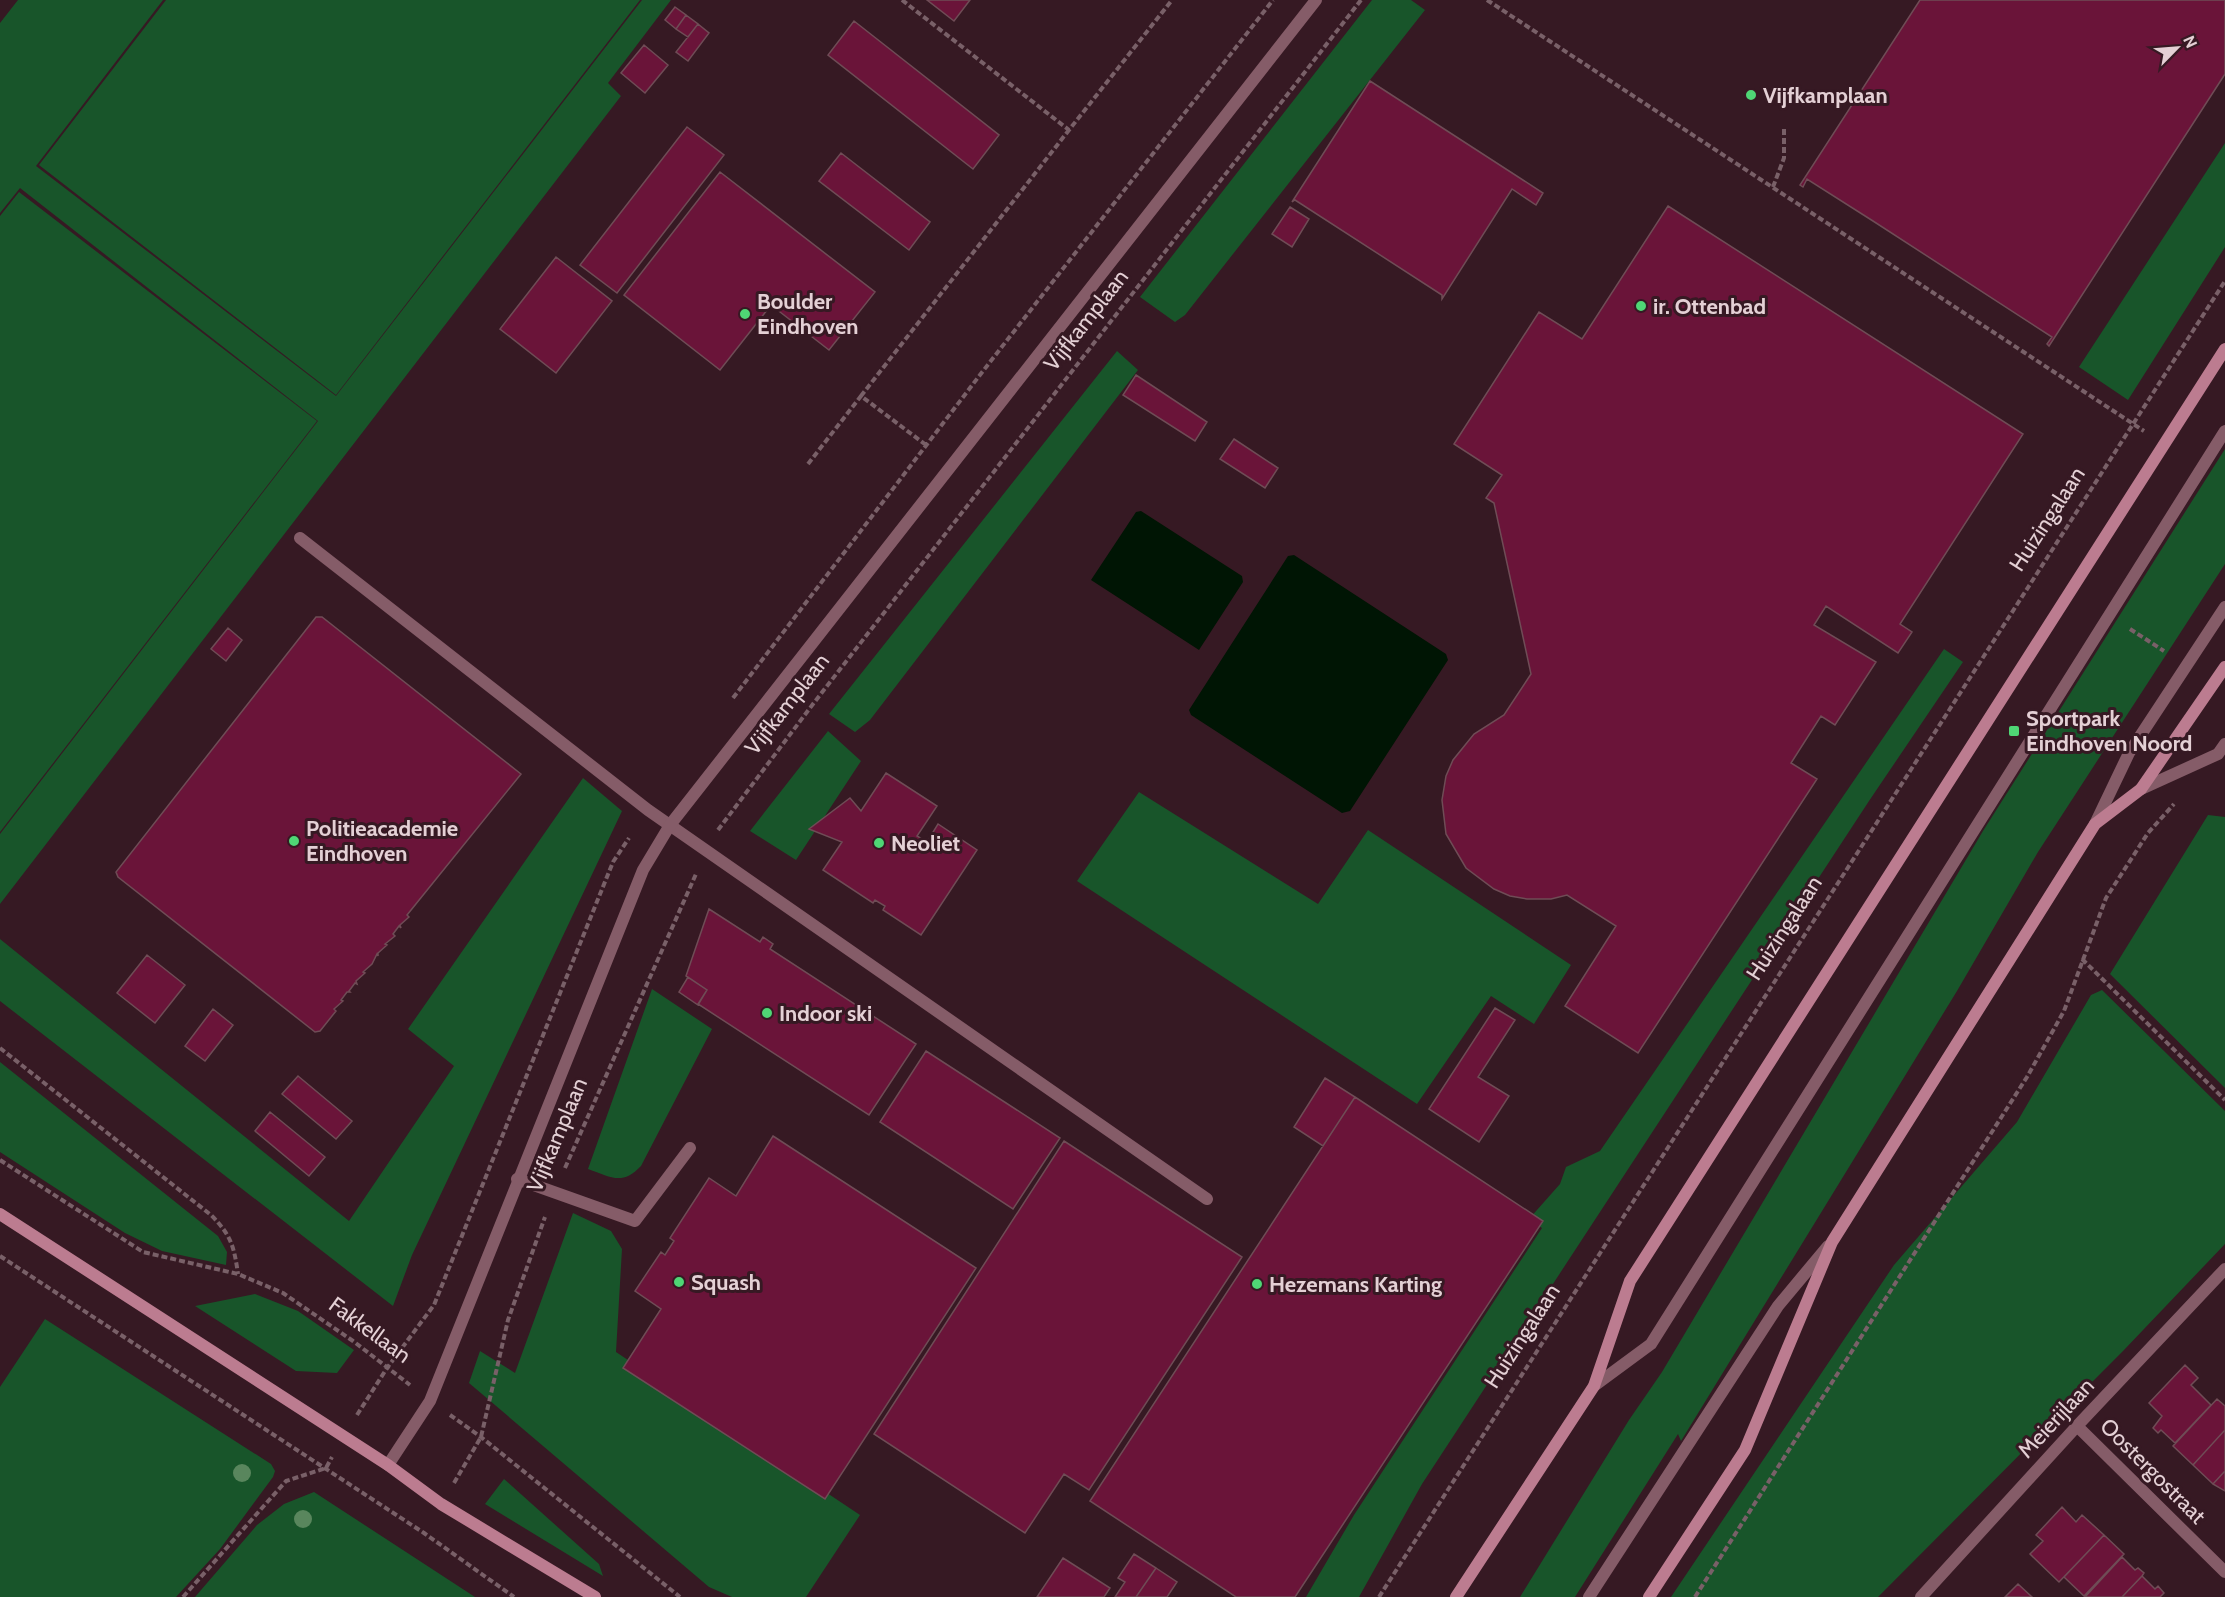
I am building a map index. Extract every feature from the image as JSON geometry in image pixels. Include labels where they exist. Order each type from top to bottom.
[{"type":"main road","points":[[1456,1597],[1594,1386],[1630,1281],[2225,349]]},
{"type":"main road","points":[[1649,1597],[1744,1450],[1832,1242],[2095,824],[2141,789],[2225,667]]},
{"type":"main road","points":[[0,1214],[388,1465],[441,1504],[595,1597]]},
{"type":"street","name":"Vijfkamplaan","points":[[388,1465],[430,1401],[517,1179],[643,870],[670,825],[1316,0]]},
{"type":"street","points":[[1594,1386],[1651,1344],[2225,431]]},
{"type":"street","points":[[300,538],[590,767],[705,852],[1207,1199]]},
{"type":"street","points":[[2095,824],[2129,753],[2225,607]]},
{"type":"street","points":[[2141,789],[2218,754],[2225,744]]},
{"type":"street","points":[[517,1179],[635,1221],[690,1148]]},
{"type":"street","points":[[1589,1597],[1778,1306],[1832,1242]]},
{"type":"street","name":"Meierijlaan","points":[[1921,1597],[2077,1426],[2225,1269]]},
{"type":"street","name":"Oostergostraat","points":[[2077,1426],[2225,1572]]},
{"type":"path","points":[[902,0],[1069,130]]},
{"type":"path","points":[[808,464],[1172,0]]},
{"type":"path","name":"Vijfkamplaan","points":[[424,1533],[481,1437],[508,1320],[554,1192],[705,852],[724,819],[1360,0]]},
{"type":"path","points":[[1487,0],[2163,443]]},
{"type":"path","points":[[1773,187],[1784,158],[1784,128]]},
{"type":"path","name":"Huizingalaan","points":[[1379,1597],[2225,281]]},
{"type":"path","points":[[861,396],[926,445]]},
{"type":"path","points":[[1695,1597],[2027,1077],[2064,1011],[2106,898],[2148,833],[2179,798]]},
{"type":"path","points":[[2082,958],[2225,1100]]},
{"type":"path","points":[[0,1048],[211,1215],[227,1231],[234,1248],[238,1274]]},
{"type":"path","name":"Fakkellaan","points":[[0,1160],[143,1252],[238,1274],[283,1293],[353,1341],[481,1437],[672,1595],[680,1597]]},
{"type":"path","points":[[0,1256],[424,1533],[514,1597]]},
{"type":"path","points":[[183,1597],[286,1481],[326,1468]]},
{"type":"green space","points":[[18,0],[163,0],[36,166],[336,396],[642,0],[671,0],[608,83],[621,96],[0,904],[0,834],[318,421],[20,188],[0,213],[0,23]]},
{"type":"green space","points":[[166,0],[640,0],[336,395],[39,165]]},
{"type":"green space","points":[[1372,0],[1411,0],[1425,10],[1185,315],[1175,322],[1140,297]]},
{"type":"green space","points":[[2225,143],[2225,247],[2128,400],[2079,367]]},
{"type":"green space","points":[[19,192],[317,421],[0,832],[0,216]]},
{"type":"green space","points":[[1117,351],[1138,370],[870,720],[855,732],[829,714]]},
{"type":"green space","points":[[2225,449],[2225,564],[2038,852],[1957,991],[1681,1441],[1678,1434],[1575,1597],[1520,1597],[1629,1420],[1662,1372],[1983,831]]},
{"type":"green space","points":[[1944,649],[1963,662],[1869,801],[1422,1484],[1359,1597],[1306,1597],[1354,1515],[1542,1228],[1529,1219],[1560,1184],[1566,1167],[1600,1151]]},
{"type":"green space","points":[[828,731],[861,761],[796,860],[750,831]]},
{"type":"green space","points":[[583,778],[622,811],[412,1255],[393,1306],[0,1001],[0,939],[349,1221],[454,1066],[408,1029]]},
{"type":"green space","points":[[1139,792],[1318,904],[1368,830],[1571,965],[1534,1024],[1491,996],[1417,1104],[1077,881]]},
{"type":"green space","points":[[2208,815],[2225,817],[2225,1088],[2110,974]]},
{"type":"green space","points":[[652,989],[712,1029],[641,1166],[628,1176],[610,1177],[588,1169]]},
{"type":"green space","points":[[2102,990],[2225,1111],[2225,1244],[2124,1350],[1878,1597],[1671,1597],[1894,1265],[2017,1122],[2091,995]]},
{"type":"green space","points":[[0,1062],[218,1236],[227,1252],[226,1265],[162,1251],[125,1233],[0,1152]]},
{"type":"green space","points":[[573,1213],[611,1231],[622,1249],[616,1352],[860,1515],[806,1597],[732,1597],[709,1587],[469,1383],[480,1351],[515,1373]]},
{"type":"green space","points":[[255,1294],[298,1311],[354,1350],[337,1373],[296,1371],[195,1306]]},
{"type":"green space","points":[[45,1319],[271,1464],[275,1471],[273,1477],[220,1549],[176,1597],[0,1597],[0,1387]]},
{"type":"green space","points":[[504,1479],[599,1564],[603,1576],[485,1504]]},
{"type":"green space","points":[[314,1492],[475,1597],[195,1597],[257,1525],[284,1504]]},
{"type":"shaded area","points":[[1141,511],[1242,576],[1243,582],[1199,650],[1091,580],[1136,512]]},
{"type":"shaded area","points":[[1294,555],[1446,654],[1448,660],[1350,811],[1342,813],[1191,715],[1189,710],[1288,556]]},
{"type":"building","points":[[927,0],[970,0],[954,21]]},
{"type":"building","points":[[1920,0],[2225,0],[2225,74],[2049,346],[2047,344],[2052,337],[1873,221],[1807,179],[1803,187],[1800,185]]},
{"type":"building","points":[[675,7],[686,15],[676,29],[665,20]]},
{"type":"building","points":[[686,15],[698,24],[688,37],[676,29]]},
{"type":"building","points":[[854,21],[999,135],[973,169],[828,55]]},
{"type":"building","points":[[698,24],[709,33],[688,61],[676,52]]},
{"type":"building","points":[[644,45],[668,65],[645,93],[621,73]]},
{"type":"building","points":[[1370,81],[1543,193],[1536,205],[1512,189],[1442,299],[1442,295],[1295,200],[1292,202]]},
{"type":"building","points":[[687,127],[724,155],[617,293],[580,265]]},
{"type":"building","points":[[841,153],[930,222],[909,250],[819,181]]},
{"type":"building","points":[[720,172],[875,292],[829,350],[771,305],[720,370],[624,295]]},
{"type":"building","points":[[1668,206],[2023,434],[1900,624],[1912,632],[1898,653],[1826,606],[1814,625],[1876,662],[1835,725],[1821,716],[1791,763],[1817,779],[1638,1053],[1565,1006],[1616,926],[1567,895],[1551,899],[1527,899],[1510,896],[1494,889],[1466,868],[1446,834],[1442,800],[1446,776],[1453,760],[1474,734],[1504,715],[1531,674],[1494,503],[1486,498],[1502,475],[1454,444],[1539,312],[1582,339]]},
{"type":"building","points":[[1290,207],[1309,219],[1292,247],[1272,234]]},
{"type":"building","points":[[556,257],[612,301],[556,373],[500,329]]},
{"type":"building","points":[[1136,375],[1207,422],[1195,441],[1123,395]]},
{"type":"building","points":[[1234,439],[1278,468],[1265,488],[1220,459]]},
{"type":"building","points":[[316,617],[322,617],[521,774],[407,915],[409,917],[400,925],[401,928],[399,926],[393,934],[395,936],[385,944],[387,945],[378,953],[378,956],[377,954],[372,964],[363,972],[365,973],[356,981],[357,984],[355,983],[350,992],[347,992],[341,1000],[343,1001],[334,1009],[336,1011],[320,1031],[315,1032],[118,877],[116,872]]},
{"type":"building","points":[[228,628],[242,640],[226,661],[211,649]]},
{"type":"building","points":[[886,773],[937,806],[917,836],[927,842],[938,824],[977,850],[921,935],[883,910],[885,906],[875,900],[873,903],[823,870],[842,842],[809,829],[850,798],[861,811]]},
{"type":"building","points":[[709,909],[760,942],[763,937],[773,944],[770,949],[916,1044],[869,1115],[698,1004],[707,990],[686,976]]},
{"type":"building","points":[[147,955],[185,985],[155,1023],[117,993]]},
{"type":"building","points":[[688,977],[707,990],[698,1005],[679,992]]},
{"type":"building","points":[[1495,1008],[1515,1020],[1478,1077],[1509,1096],[1479,1142],[1429,1109]]},
{"type":"building","points":[[213,1009],[233,1025],[205,1061],[185,1046]]},
{"type":"building","points":[[926,1051],[1060,1138],[1013,1209],[880,1122]]},
{"type":"building","points":[[298,1076],[352,1121],[336,1139],[282,1094]]},
{"type":"building","points":[[1325,1078],[1355,1097],[1323,1146],[1294,1127]]},
{"type":"building","points":[[1355,1097],[1543,1221],[1295,1597],[1236,1597],[1090,1501]]},
{"type":"building","points":[[270,1112],[325,1157],[309,1176],[255,1131]]},
{"type":"building","points":[[773,1136],[976,1268],[825,1499],[623,1368],[661,1309],[635,1291],[661,1252],[665,1255],[674,1241],[670,1238],[709,1178],[736,1196]]},
{"type":"building","points":[[1064,1141],[1242,1257],[1089,1490],[1064,1474],[1025,1533],[874,1434]]},
{"type":"building","points":[[2185,1365],[2198,1378],[2191,1385],[2211,1405],[2175,1443],[2161,1430],[2158,1433],[2153,1428],[2162,1416],[2149,1403]]},
{"type":"building","points":[[2217,1399],[2225,1406],[2225,1430],[2193,1465],[2173,1446]]},
{"type":"building","points":[[2225,1430],[2225,1471],[2213,1484],[2193,1465]]},
{"type":"building","points":[[2225,1471],[2225,1491],[2213,1484]]},
{"type":"building","points":[[2062,1507],[2076,1522],[2082,1515],[2104,1535],[2059,1582],[2030,1554],[2043,1541],[2036,1535]]},
{"type":"building","points":[[2104,1535],[2124,1554],[2084,1596],[2064,1577]]},
{"type":"building","points":[[1134,1554],[1156,1568],[1136,1597],[1115,1597],[1125,1582],[1118,1578]]},
{"type":"building","points":[[2122,1557],[2135,1570],[2138,1568],[2144,1573],[2142,1576],[2122,1597],[2085,1597]]},
{"type":"building","points":[[1063,1558],[1110,1588],[1104,1597],[1037,1597]]},
{"type":"building","points":[[1156,1568],[1177,1582],[1167,1597],[1136,1597]]},
{"type":"building","points":[[2142,1576],[2155,1589],[2158,1586],[2164,1593],[2160,1597],[2122,1597]]},
{"type":"building","points":[[2018,1584],[2032,1597],[2005,1597]]},
{"type":"place","name":"Vijfkamplaan","points":[[1751,95]]},
{"type":"place","name":"ir. Ottenbad","points":[[1641,306]]},
{"type":"place","name":"Boulder Eindhoven","points":[[745,314]]},
{"type":"place","name":"Sportpark Eindhoven Noord","points":[[2014,731]]},
{"type":"place","name":"Politieacademie Eindhoven","points":[[294,841]]},
{"type":"place","name":"Neoliet","points":[[879,843]]},
{"type":"place","name":"Indoor ski","points":[[767,1013]]},
{"type":"place","name":"Squash","points":[[679,1282]]},
{"type":"place","name":"Hezemans Karting","points":[[1257,1284]]}]
